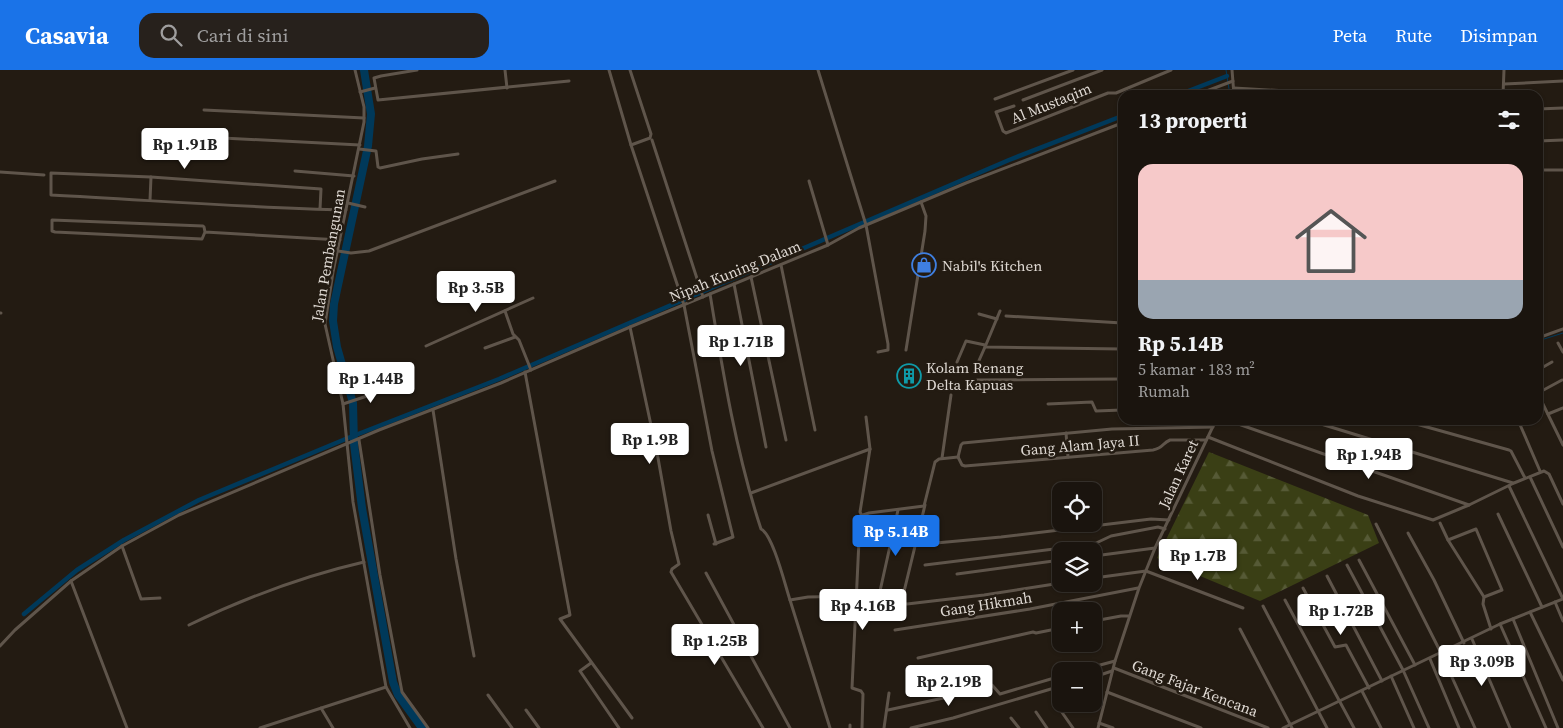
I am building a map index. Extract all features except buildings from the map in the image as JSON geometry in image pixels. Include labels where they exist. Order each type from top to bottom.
[{"type":"street","name":"Jalan Pembangunan","points":[[355,70],[362,91],[364,118],[360,148],[340,240],[325,324],[343,404],[353,502],[386,687]]},
{"type":"street","points":[[417,70],[374,78],[373,89],[378,100],[570,81]]},
{"type":"street","points":[[504,70],[507,88]]},
{"type":"street","points":[[609,70],[631,145],[683,304],[712,451],[733,537],[715,544],[708,515]]},
{"type":"street","points":[[630,70],[651,134],[650,138],[631,145]]},
{"type":"street","points":[[818,70],[866,223],[888,344],[888,350],[878,352]]},
{"type":"street","points":[[995,99],[1073,70]]},
{"type":"street","points":[[1023,100],[1102,70]]},
{"type":"street","name":"Al Mustaqim","points":[[1121,90],[1172,70]]},
{"type":"street","points":[[1232,70],[1234,88],[1270,90]]},
{"type":"street","points":[[1503,90],[1504,70]]},
{"type":"street","points":[[1209,90],[1232,81]]},
{"type":"street","points":[[1504,84],[1563,81]]},
{"type":"street","points":[[362,91],[373,89]]},
{"type":"street","name":"Al Mustaqim","points":[[1014,106],[996,112],[1003,131],[1006,133],[1108,93],[1118,91]]},
{"type":"street","points":[[1543,109],[1563,108]]},
{"type":"street","points":[[204,110],[364,118]]},
{"type":"street","name":"Nipah Kuning Dalam","points":[[0,646],[15,630],[71,581],[122,546],[179,515],[347,444],[501,383],[683,304],[781,265],[866,223],[966,182],[1118,125]]},
{"type":"street","points":[[203,137],[360,148],[376,152],[378,167],[380,168],[458,154]]},
{"type":"street","points":[[652,140],[703,297]]},
{"type":"street","points":[[1543,141],[1563,140]]},
{"type":"street","points":[[1543,170],[1563,170]]},
{"type":"street","points":[[295,171],[354,176]]},
{"type":"street","points":[[0,172],[44,175]]},
{"type":"street","points":[[320,209],[321,189],[151,177],[51,174],[51,195],[320,209],[346,210]]},
{"type":"street","points":[[150,200],[151,177]]},
{"type":"street","points":[[339,251],[351,253],[369,251],[555,181]]},
{"type":"street","points":[[809,181],[828,243]]},
{"type":"street","points":[[906,350],[925,232],[926,216],[921,202]]},
{"type":"street","points":[[348,203],[365,207]]},
{"type":"street","points":[[53,219],[203,226],[205,232],[202,239],[52,231],[53,219]]},
{"type":"street","points":[[205,232],[340,240]]},
{"type":"street","points":[[781,265],[815,430]]},
{"type":"street","points":[[752,277],[786,440]]},
{"type":"street","points":[[734,284],[766,447]]},
{"type":"street","points":[[710,294],[734,429],[751,493],[761,529],[766,531],[773,548],[830,728]]},
{"type":"street","points":[[426,346],[533,298]]},
{"type":"street","points":[[505,311],[515,338],[519,340],[530,369]]},
{"type":"street","points":[[977,365],[1000,311]]},
{"type":"street","points":[[979,314],[997,319]]},
{"type":"street","points":[[1006,316],[1118,323]]},
{"type":"street","points":[[630,327],[679,563],[671,570],[672,574],[763,728]]},
{"type":"street","points":[[1543,336],[1563,329]]},
{"type":"street","points":[[484,348],[515,338]]},
{"type":"street","points":[[957,362],[966,341],[985,346],[1118,349]]},
{"type":"street","points":[[1558,343],[1563,352]]},
{"type":"street","points":[[1543,367],[1552,362]]},
{"type":"street","points":[[525,372],[570,616],[560,619],[632,718]]},
{"type":"street","points":[[975,380],[1118,379]]},
{"type":"street","points":[[1543,391],[1562,380]]},
{"type":"street","points":[[343,404],[382,392]]},
{"type":"street","points":[[942,458],[951,394]]},
{"type":"street","points":[[1048,404],[1092,402],[1096,411],[1118,410]]},
{"type":"street","points":[[1543,404],[1563,445]]},
{"type":"street","points":[[1548,414],[1563,408]]},
{"type":"street","points":[[432,410],[474,656]]},
{"type":"street","points":[[862,728],[863,694],[861,691],[852,688],[860,524],[862,516],[860,512],[870,449],[866,417]]},
{"type":"street","points":[[1241,425],[1469,504]]},
{"type":"street","points":[[1324,425],[1514,483]]},
{"type":"street","points":[[1420,425],[1509,450],[1527,477],[1563,547]]},
{"type":"street","points":[[1520,425],[1540,472],[1544,471],[1549,474],[1563,504]]},
{"type":"street","points":[[901,604],[934,464],[936,460],[942,458],[958,456],[960,445],[963,443],[1112,429],[1213,427]]},
{"type":"street","name":"Jalan Karet","points":[[1098,728],[1115,661],[1139,588],[1168,520],[1213,427]]},
{"type":"street","points":[[1066,433],[1068,457]]},
{"type":"street","name":"Gang Alam Jaya II","points":[[958,456],[964,466],[1153,450],[1161,448],[1165,442],[1172,439],[1207,438],[1358,496],[1433,520],[1540,472]]},
{"type":"street","points":[[358,440],[402,692],[428,728]]},
{"type":"street","points":[[751,493],[870,449]]},
{"type":"street","points":[[1283,728],[1291,726],[1500,624],[1563,598],[1509,486]]},
{"type":"street","points":[[862,516],[875,512],[918,508],[925,505]]},
{"type":"street","points":[[878,600],[898,510]]},
{"type":"street","points":[[1498,514],[1542,607]]},
{"type":"street","points":[[936,543],[1153,518],[1168,520]]},
{"type":"street","points":[[1440,523],[1448,540],[1484,597],[1484,604],[1492,629]]},
{"type":"street","points":[[1376,524],[1441,653],[1475,728]]},
{"type":"street","points":[[925,565],[1094,544],[1116,535],[1158,527],[1165,529]]},
{"type":"street","points":[[1448,540],[1476,529],[1502,590],[1484,597]]},
{"type":"street","points":[[1408,533],[1434,580],[1464,643]]},
{"type":"street","points":[[122,546],[142,599],[160,598]]},
{"type":"street","points":[[1102,555],[1156,548]]},
{"type":"street","points":[[1359,560],[1416,665]]},
{"type":"street","points":[[957,574],[1052,561]]},
{"type":"street","points":[[189,625],[262,592],[364,562]]},
{"type":"street","points":[[1347,565],[1403,670],[1429,728]]},
{"type":"street","points":[[1102,577],[1146,571],[1243,608]]},
{"type":"street","points":[[706,573],[790,728]]},
{"type":"street","points":[[1327,576],[1382,681]]},
{"type":"street","points":[[71,581],[127,728]]},
{"type":"street","points":[[790,600],[808,597],[856,596],[901,604],[912,604],[1052,584]]},
{"type":"street","name":"Gang Hikmah","points":[[895,630],[1030,609],[1139,588]]},
{"type":"street","points":[[1303,588],[1335,648],[1346,645],[1369,688]]},
{"type":"street","points":[[1285,600],[1354,728]]},
{"type":"street","points":[[1555,602],[1563,621]]},
{"type":"street","points":[[1263,606],[1327,728]]},
{"type":"street","points":[[1530,612],[1563,680]]},
{"type":"street","points":[[1102,620],[1129,616]]},
{"type":"street","points":[[1513,619],[1558,728]]},
{"type":"street","points":[[1500,624],[1546,728]]},
{"type":"street","points":[[918,658],[1033,632],[1052,630]]},
{"type":"street","points":[[1240,630],[1291,726]]},
{"type":"street","points":[[1472,639],[1510,728]]},
{"type":"street","points":[[1430,659],[1459,728]]},
{"type":"street","points":[[1102,665],[1115,661]]},
{"type":"street","points":[[591,663],[580,671],[619,728]]},
{"type":"street","points":[[1102,674],[1113,670]]},
{"type":"street","name":"Gang Fajar Kencana","points":[[1113,670],[1268,728]]},
{"type":"street","points":[[1391,676],[1414,728]]},
{"type":"street","points":[[888,710],[948,698],[992,685],[1000,694],[1052,679]]},
{"type":"street","points":[[260,728],[386,687],[410,728]]},
{"type":"street","points":[[911,728],[953,718],[1052,689]]},
{"type":"street","points":[[1362,691],[1381,728]]},
{"type":"street","points":[[1107,692],[1202,728]]},
{"type":"street","points":[[884,728],[889,693]]},
{"type":"street","points":[[488,695],[512,728]]},
{"type":"street","points":[[321,708],[333,728]]},
{"type":"street","points":[[526,710],[539,728]]},
{"type":"street","points":[[1036,712],[1047,728]]},
{"type":"street","points":[[1062,712],[1073,728]]},
{"type":"street","points":[[1011,718],[1018,728]]},
{"type":"street","points":[[1099,723],[1113,728]]},
{"type":"green space","points":[[1209,452],[1368,515],[1379,543],[1260,601],[1157,558]]},
{"type":"waterway","points":[[364,70],[371,114],[368,146],[334,304],[333,321],[337,347],[353,403],[354,444],[362,508],[393,682],[398,695],[422,728]]},
{"type":"waterway","points":[[1226,70],[1229,90]]},
{"type":"waterway","points":[[1191,90],[1227,76]]},
{"type":"waterway","points":[[24,614],[77,570],[124,540],[199,500],[348,438],[499,379],[1009,160],[1118,118]]},
{"type":"waterway","points":[[1543,339],[1563,333]]},
{"type":"place","name":"Nabil's Kitchen","points":[[924,265]]},
{"type":"place","name":"Kolam Renang Delta Kapuas","points":[[909,376]]}]
